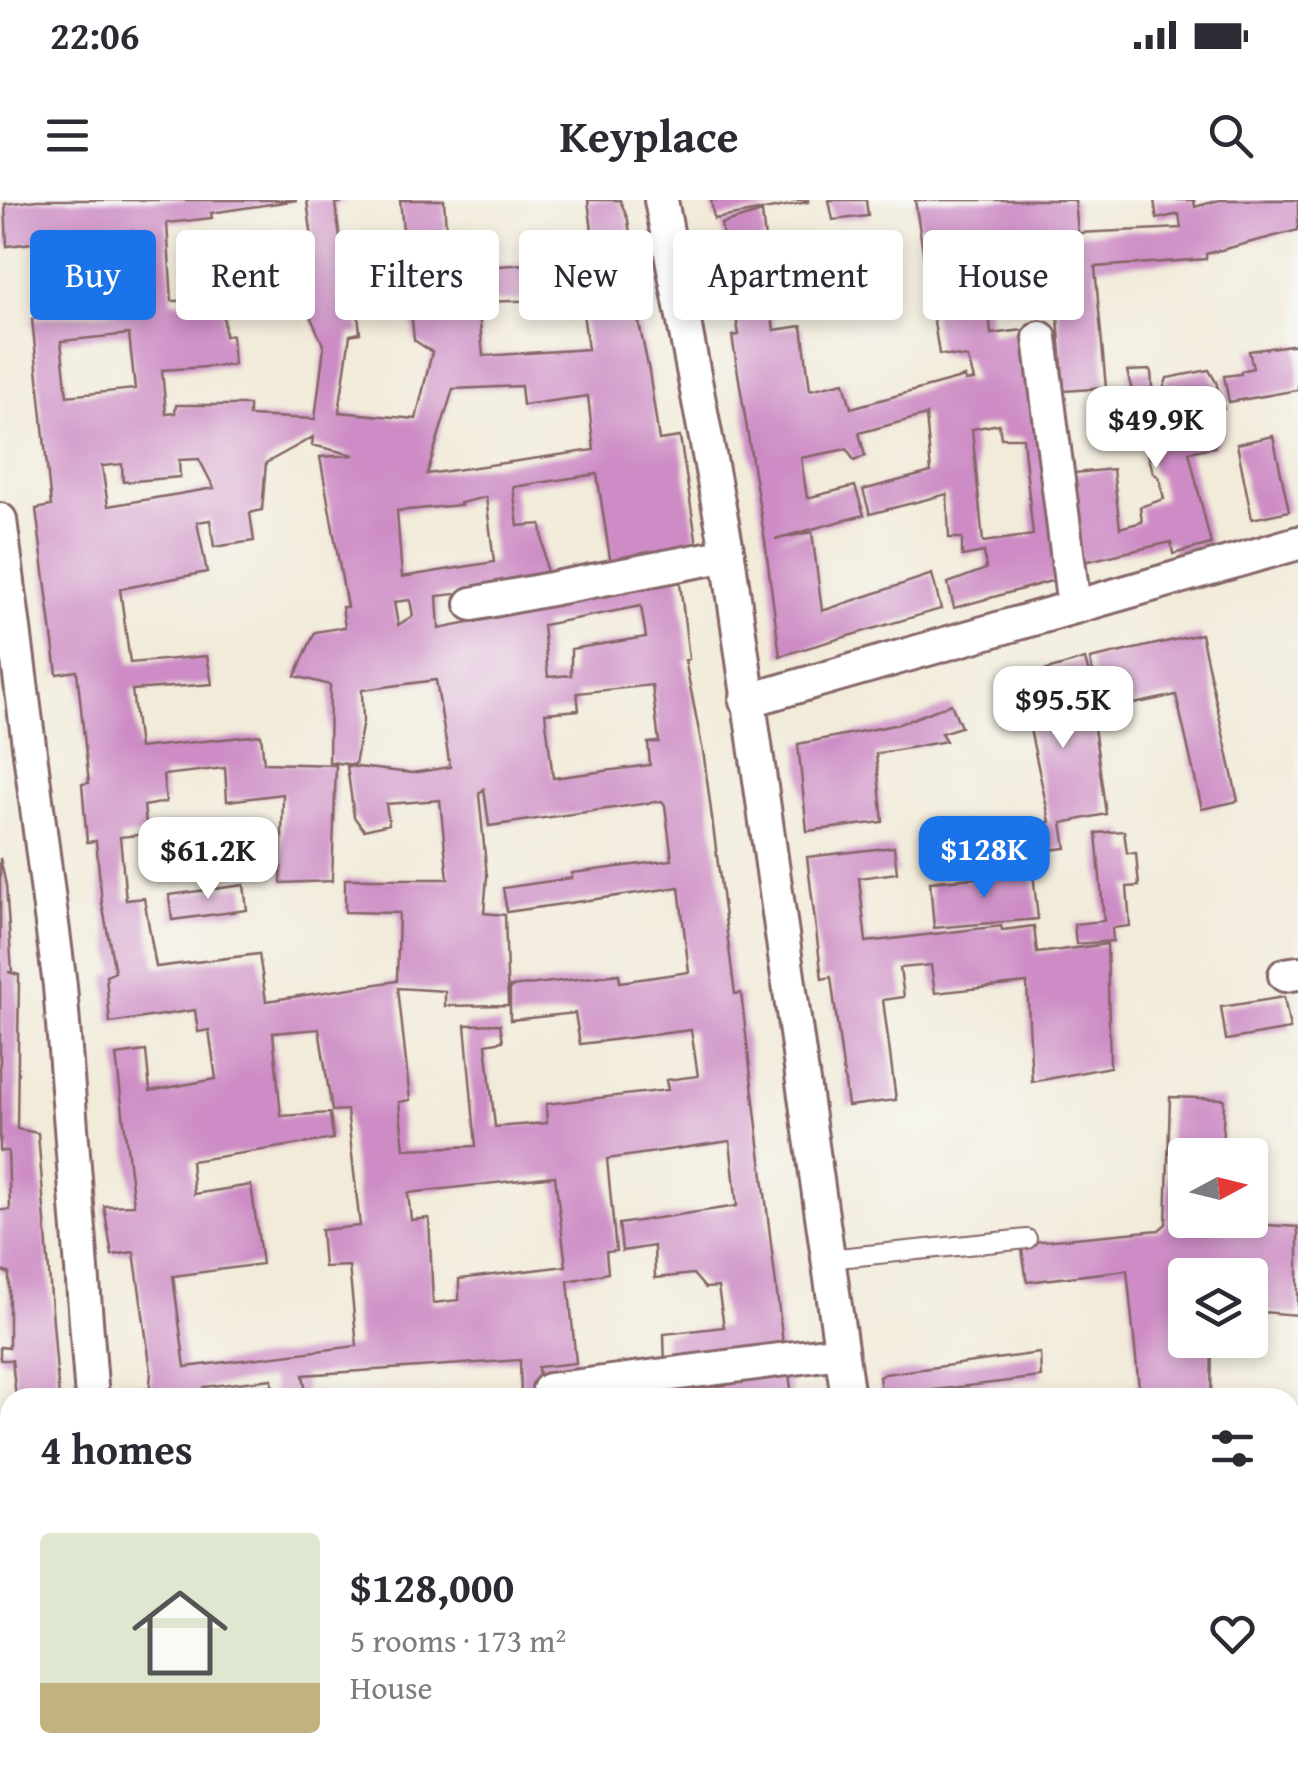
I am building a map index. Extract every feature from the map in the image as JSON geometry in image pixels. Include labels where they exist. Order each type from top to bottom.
[{"type":"street","points":[[661,200],[728,555],[847,1388]]},
{"type":"street","points":[[1040,338],[1074,607]]},
{"type":"street","points":[[0,520],[60,986],[91,1388]]},
{"type":"street","points":[[746,702],[1298,544]]},
{"type":"street","points":[[472,604],[728,555]]},
{"type":"street","points":[[564,1388],[842,1352]]},
{"type":"lane","points":[[828,1259],[1027,1239]]},
{"type":"building","points":[[37,200],[297,200],[167,223],[176,320],[224,320],[225,336],[232,335],[234,365],[162,370],[166,414],[175,413],[176,405],[249,405],[249,416],[315,419],[324,347],[312,320],[315,230],[311,230],[307,200],[350,200],[335,204],[339,230],[335,230],[335,320],[359,320],[360,333],[350,335],[339,412],[416,419],[432,352],[414,340],[412,320],[480,320],[483,356],[588,349],[584,320],[638,320],[659,440],[680,437],[698,551],[611,565],[597,474],[513,487],[518,526],[541,524],[547,578],[524,586],[437,596],[439,629],[494,618],[499,604],[679,574],[689,659],[685,660],[704,757],[735,994],[741,993],[784,1352],[665,1367],[664,1334],[724,1327],[718,1287],[705,1288],[693,1274],[655,1278],[654,1246],[622,1251],[619,1224],[737,1206],[730,1141],[607,1159],[616,1251],[606,1252],[608,1273],[568,1281],[576,1363],[538,1367],[540,1388],[521,1388],[520,1360],[303,1375],[305,1388],[272,1388],[272,1379],[204,1388],[150,1388],[151,1371],[134,1252],[112,1255],[104,1206],[134,1205],[116,1055],[146,1051],[150,1091],[216,1079],[209,1030],[198,1032],[195,1010],[110,1023],[106,976],[115,972],[96,841],[87,842],[82,784],[89,783],[77,671],[57,674],[36,509],[51,506],[32,320],[156,320],[156,230],[30,230],[30,243],[7,246],[5,204]],"holes":[[[129,334],[135,389],[67,396],[61,341]],[[521,386],[523,405],[588,396],[594,450],[427,474],[453,389]],[[313,437],[312,445],[354,455],[320,457],[347,607],[342,607],[345,627],[315,632],[295,676],[330,685],[329,762],[355,765],[363,721],[362,690],[436,680],[450,767],[412,773],[347,766],[354,817],[364,830],[389,824],[386,804],[440,800],[448,879],[345,879],[345,912],[399,913],[397,981],[266,1001],[259,954],[156,967],[144,898],[126,900],[120,837],[147,834],[144,806],[166,802],[163,775],[225,768],[227,801],[283,794],[281,883],[332,881],[336,765],[264,763],[261,735],[139,748],[132,690],[212,684],[207,656],[130,663],[120,589],[207,572],[197,522],[210,520],[214,547],[254,541],[250,513],[262,510],[266,463]],[[199,459],[214,488],[108,506],[102,466],[122,464],[123,482],[180,477],[179,460]],[[486,497],[494,562],[402,577],[397,511]],[[410,600],[413,616],[398,625],[394,602]],[[641,606],[646,637],[571,649],[571,675],[548,677],[543,625]],[[652,685],[659,742],[648,743],[650,765],[553,778],[545,713],[579,710],[577,693]],[[484,789],[489,826],[662,801],[672,860],[572,873],[572,878],[503,888],[507,912],[679,887],[689,972],[620,982],[619,974],[510,987],[510,1020],[575,1013],[580,1044],[691,1030],[698,1076],[666,1080],[668,1090],[546,1104],[547,1123],[495,1127],[486,1044],[503,1041],[500,1024],[465,1025],[476,1146],[404,1149],[399,1102],[410,1100],[398,988],[445,991],[445,1006],[508,1005],[505,915],[484,913],[487,876],[479,794]],[[319,1029],[332,1111],[347,1110],[360,1226],[321,1230],[324,1267],[349,1266],[357,1346],[185,1367],[173,1276],[262,1264],[251,1185],[194,1194],[191,1161],[333,1139],[330,1113],[281,1116],[273,1033]],[[555,1176],[566,1266],[459,1279],[459,1300],[433,1303],[429,1218],[411,1220],[408,1193]]]},
{"type":"building","points":[[400,200],[444,200],[446,230],[403,230]]},
{"type":"building","points":[[588,200],[620,200],[629,230],[592,230]]},
{"type":"building","points":[[711,200],[808,200],[808,202],[714,219]]},
{"type":"building","points":[[829,200],[866,200],[868,216],[833,220]]},
{"type":"building","points":[[915,200],[1075,200],[1078,230],[923,230],[923,251]]},
{"type":"building","points":[[1154,200],[1194,200],[1195,207],[1219,200],[1298,200],[1298,230],[1206,254],[1206,259],[1095,267],[1106,388],[1064,391],[1058,320],[1084,320],[1084,233],[1181,228],[1179,214],[1157,219]]},
{"type":"building","points":[[762,212],[764,230],[722,230],[721,224]]},
{"type":"building","points":[[519,264],[519,301],[499,301],[499,266]]},
{"type":"building","points":[[737,320],[773,320],[774,330],[802,326],[810,390],[844,382],[851,408],[965,377],[965,381],[974,380],[968,358],[939,354],[934,320],[990,320],[991,334],[1024,330],[1062,578],[954,608],[948,583],[986,569],[984,552],[962,556],[962,538],[949,538],[947,494],[870,514],[863,490],[931,472],[926,415],[859,433],[865,456],[854,461],[847,449],[801,458],[807,498],[855,486],[864,515],[775,539],[812,532],[822,611],[932,574],[941,609],[780,656],[732,336],[739,335]],"holes":[[[999,424],[1001,438],[1023,438],[1033,535],[983,542],[972,429]]]},
{"type":"building","points":[[1298,344],[1298,390],[1229,402],[1224,376],[1253,368],[1249,351]]},
{"type":"building","points":[[1151,370],[1152,387],[1161,396],[1167,378],[1209,370],[1216,382],[1224,409],[1218,413],[1221,433],[1214,447],[1189,452],[1211,544],[1173,554],[1171,542],[1080,563],[1074,473],[1113,469],[1120,528],[1142,522],[1140,507],[1164,499],[1159,477],[1153,473],[1127,371]]},
{"type":"building","points":[[1273,436],[1289,511],[1252,519],[1237,444]]},
{"type":"building","points":[[1201,634],[1238,801],[1202,809],[1176,695],[1101,711],[1090,659]]},
{"type":"building","points":[[1085,659],[1097,705],[1091,706],[1106,814],[1062,823],[1066,848],[1021,853],[1018,828],[1050,822],[1019,678]]},
{"type":"building","points":[[951,704],[961,727],[941,733],[946,741],[876,754],[883,822],[807,831],[798,744],[899,724]]},
{"type":"building","points":[[1124,831],[1127,853],[1136,853],[1139,886],[1127,887],[1130,926],[1112,928],[1113,941],[1076,944],[1074,924],[1104,921],[1096,833]]},
{"type":"building","points":[[894,847],[897,873],[859,878],[866,942],[1001,926],[1002,930],[1034,926],[1037,953],[1107,944],[1110,1067],[1032,1082],[1027,983],[935,993],[931,965],[900,968],[904,997],[883,1000],[896,1100],[848,1106],[831,977],[822,979],[807,857]]},
{"type":"building","points":[[0,858],[6,885],[12,972],[8,972],[19,975],[17,1129],[38,1133],[58,1388],[15,1388],[12,1360],[0,1360],[0,1347],[9,1348],[9,1273],[0,1271],[0,1210],[10,1210],[8,1151],[0,1151]]},
{"type":"building","points":[[1033,873],[1038,919],[934,928],[930,882]]},
{"type":"building","points":[[244,885],[247,910],[172,920],[169,895]]},
{"type":"building","points":[[1284,997],[1290,1029],[1226,1040],[1221,1007]]},
{"type":"building","points":[[1170,1097],[1224,1099],[1223,1138],[1169,1138]]},
{"type":"building","points":[[1168,1160],[1168,1238],[1268,1238],[1268,1225],[1298,1227],[1298,1315],[1268,1312],[1268,1258],[1168,1258],[1168,1358],[1212,1358],[1211,1388],[1139,1388],[1127,1270],[1027,1282],[1021,1243],[1159,1230],[1166,1224]]},
{"type":"building","points":[[1040,1353],[1041,1377],[950,1388],[881,1388],[879,1377]]},
{"type":"building","points":[[789,1372],[791,1388],[673,1388]]}]
